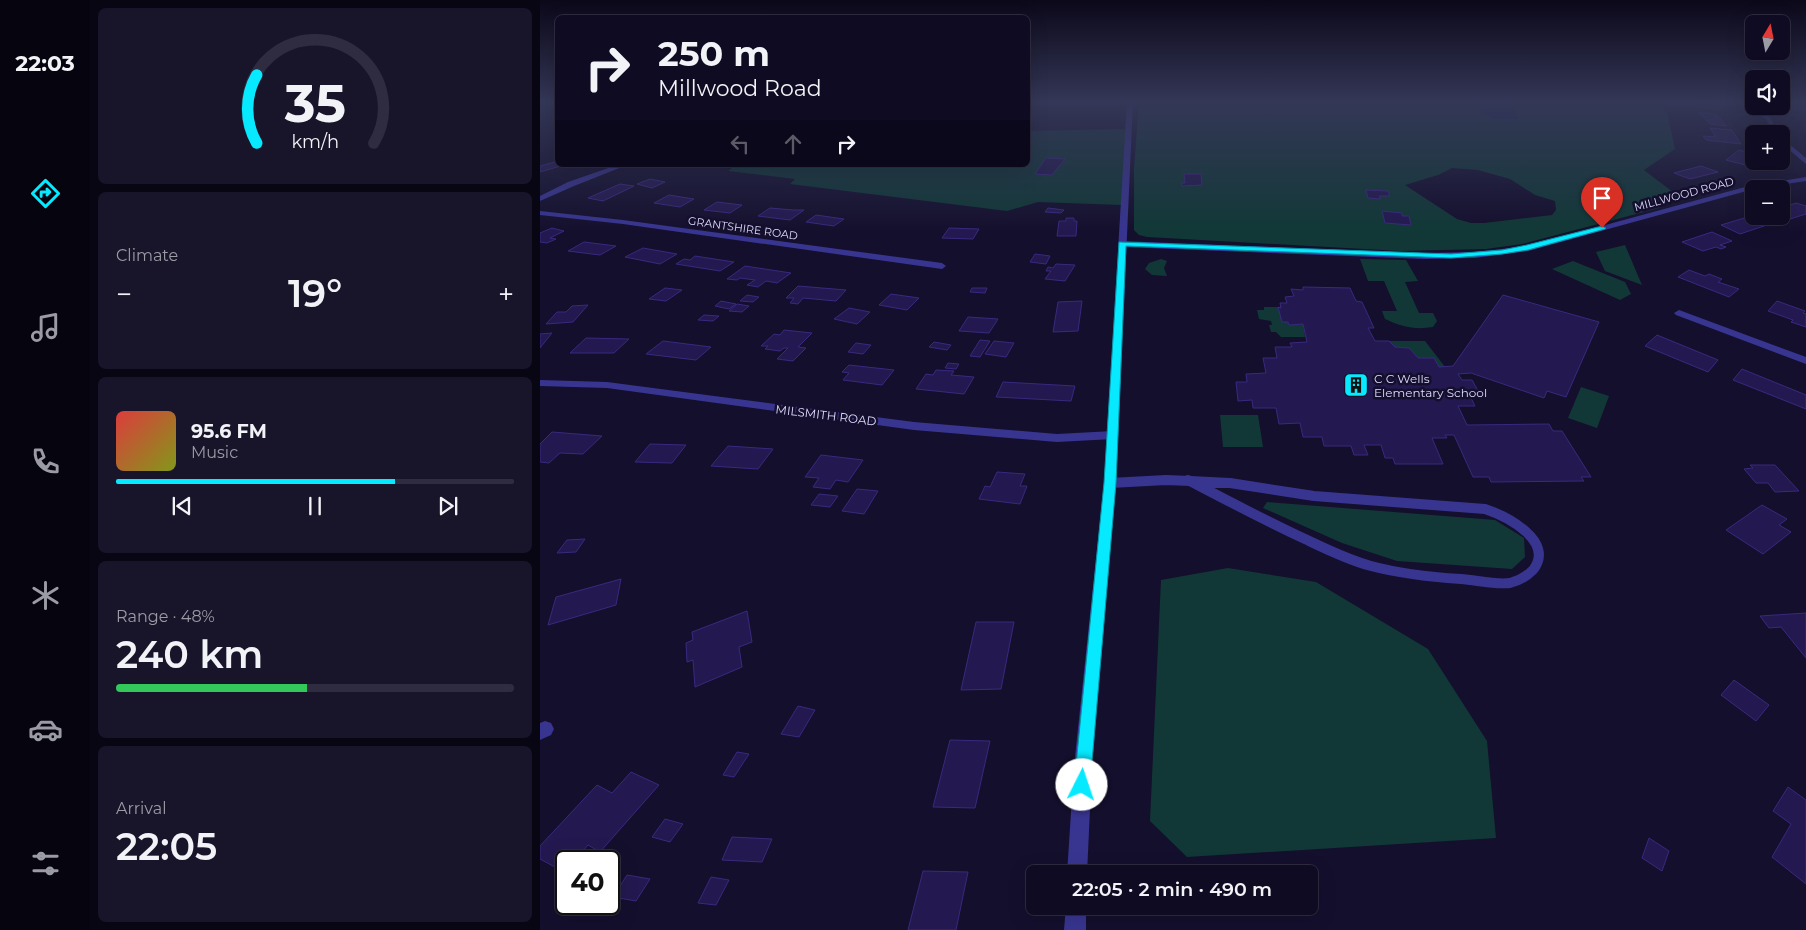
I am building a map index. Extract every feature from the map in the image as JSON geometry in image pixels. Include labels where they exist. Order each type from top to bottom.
[{"type":"street","points":[[1078,865],[1083,766],[1114,435],[1128,144]]},
{"type":"street","points":[[1790,148],[1806,162]]},
{"type":"street","points":[[540,199],[571,184],[618,167]]},
{"type":"street","name":"MILLWOOD ROAD","points":[[1122,244],[1424,256],[1484,254],[1542,244],[1745,189],[1806,179]]},
{"type":"street","name":"GRANTSHIRE ROAD","points":[[540,213],[623,222],[942,266]]},
{"type":"street","points":[[1679,312],[1806,361]]},
{"type":"street","name":"MILSMITH ROAD","points":[[540,383],[607,385],[914,426],[1057,438],[1114,435]]},
{"type":"street","points":[[1075,930],[1076,915]]},
{"type":"lane","points":[[1110,483],[1188,480],[1314,496],[1485,509],[1502,514],[1517,523],[1537,548],[1538,560],[1534,571],[1521,580],[1509,583],[1409,574],[1370,566],[1332,552],[1257,517],[1188,480]]},
{"type":"green space","points":[[1030,144],[1126,144],[1121,205],[1038,202],[1007,211],[790,184],[795,179],[728,171],[733,167],[1030,167]]},
{"type":"green space","points":[[1136,144],[1674,144],[1675,149],[1644,170],[1678,196],[1659,208],[1522,244],[1486,249],[1400,251],[1147,237],[1139,235],[1134,230]],"holes":[[[1452,168],[1478,170],[1510,179],[1535,195],[1555,201],[1556,210],[1552,215],[1471,223],[1457,219],[1405,185],[1438,175]]]},
{"type":"green space","points":[[1625,245],[1642,285],[1605,271],[1596,252]]},
{"type":"green space","points":[[1161,259],[1167,261],[1164,268],[1167,276],[1152,275],[1145,269],[1149,263]]},
{"type":"green space","points":[[1360,259],[1406,260],[1418,281],[1405,282],[1419,313],[1433,313],[1437,321],[1433,327],[1409,327],[1385,319],[1382,311],[1397,311],[1384,281],[1368,281]]},
{"type":"green space","points":[[1573,261],[1625,282],[1631,294],[1620,300],[1552,269]]},
{"type":"green space","points":[[1264,307],[1278,307],[1282,321],[1288,322],[1289,325],[1303,324],[1305,337],[1281,337],[1276,332],[1271,332],[1269,325],[1272,325],[1271,321],[1259,319],[1257,310],[1264,310]]},
{"type":"green space","points":[[1389,341],[1425,341],[1445,367],[1439,367],[1434,358],[1418,358],[1409,348],[1395,347]]},
{"type":"green space","points":[[1581,387],[1609,396],[1597,428],[1568,418]]},
{"type":"green space","points":[[1220,415],[1258,415],[1263,447],[1223,447]]},
{"type":"green space","points":[[1267,502],[1495,520],[1524,538],[1525,557],[1512,569],[1397,561],[1342,543],[1263,508]]},
{"type":"green space","points":[[1228,568],[1316,582],[1428,649],[1487,741],[1496,838],[1187,857],[1150,821],[1161,580]]},
{"type":"building","points":[[1739,150],[1745,152],[1745,165],[1726,160]]},
{"type":"building","points":[[1046,158],[1065,159],[1052,175],[1035,174]]},
{"type":"building","points":[[555,162],[555,167],[557,167],[540,172],[540,166]]},
{"type":"building","points":[[1701,166],[1718,172],[1690,179],[1674,173]]},
{"type":"building","points":[[1184,174],[1201,174],[1202,185],[1182,186],[1181,183],[1185,183]]},
{"type":"building","points":[[650,179],[665,182],[652,188],[637,184]]},
{"type":"building","points":[[620,184],[634,186],[603,201],[588,198]]},
{"type":"building","points":[[1366,190],[1388,191],[1390,196],[1379,196],[1381,199],[1368,198]]},
{"type":"building","points":[[669,195],[694,199],[680,207],[654,203]]},
{"type":"building","points":[[717,202],[742,205],[730,213],[704,210]]},
{"type":"building","points":[[1796,203],[1806,206],[1806,214],[1790,219],[1790,205]]},
{"type":"building","points":[[770,208],[804,210],[790,220],[758,216]]},
{"type":"building","points":[[1048,208],[1064,210],[1061,213],[1045,212]]},
{"type":"building","points":[[1382,211],[1402,213],[1402,216],[1409,216],[1411,225],[1385,223]]},
{"type":"building","points":[[816,215],[844,219],[834,226],[806,222]]},
{"type":"building","points":[[1066,218],[1074,218],[1074,221],[1077,221],[1076,236],[1057,236],[1059,221],[1066,221]]},
{"type":"building","points":[[1745,218],[1745,225],[1767,225],[1740,234],[1721,225]]},
{"type":"building","points":[[552,228],[564,231],[550,238],[556,239],[547,243],[540,242],[540,233]]},
{"type":"building","points":[[949,228],[979,229],[973,239],[942,238]]},
{"type":"building","points":[[1712,232],[1732,241],[1720,245],[1726,247],[1721,249],[1716,247],[1703,251],[1682,242]]},
{"type":"building","points":[[584,242],[616,246],[600,255],[568,251]]},
{"type":"building","points":[[643,248],[677,254],[660,264],[625,257]]},
{"type":"building","points":[[1035,254],[1050,256],[1046,264],[1030,262]]},
{"type":"building","points":[[695,256],[734,262],[720,271],[676,264],[684,259],[690,260]]},
{"type":"building","points":[[1056,264],[1075,265],[1065,281],[1045,279],[1051,271],[1046,271],[1048,267],[1053,268]]},
{"type":"building","points":[[745,266],[791,273],[777,283],[766,281],[758,287],[747,285],[755,280],[727,279]]},
{"type":"building","points":[[1689,270],[1705,276],[1709,274],[1722,279],[1718,282],[1739,289],[1729,297],[1678,277]]},
{"type":"building","points":[[798,286],[846,290],[836,301],[803,298],[798,304],[790,303],[794,298],[786,298]]},
{"type":"building","name":"C C Wells Elementary School","points":[[1303,287],[1350,288],[1356,301],[1362,302],[1374,328],[1368,328],[1375,341],[1389,341],[1395,347],[1409,348],[1418,358],[1434,358],[1439,367],[1453,366],[1503,295],[1599,322],[1566,397],[1547,391],[1544,398],[1471,373],[1458,374],[1462,380],[1472,380],[1481,396],[1470,396],[1475,406],[1458,406],[1467,425],[1549,424],[1553,431],[1562,431],[1591,477],[1581,477],[1584,481],[1491,482],[1489,477],[1473,477],[1454,435],[1445,435],[1447,438],[1432,438],[1443,464],[1395,464],[1393,458],[1385,458],[1381,445],[1364,445],[1368,455],[1354,455],[1351,446],[1324,446],[1322,437],[1303,437],[1300,423],[1279,424],[1276,408],[1253,408],[1252,400],[1238,401],[1236,382],[1247,382],[1246,374],[1266,373],[1263,358],[1277,358],[1275,347],[1292,347],[1290,343],[1307,342],[1303,324],[1289,325],[1288,322],[1282,322],[1278,307],[1281,308],[1280,303],[1287,303],[1285,297],[1294,296],[1291,289],[1303,290]]},
{"type":"building","points":[[665,288],[682,290],[666,301],[649,299]]},
{"type":"building","points":[[972,288],[987,288],[985,293],[970,292]]},
{"type":"building","points":[[891,294],[919,298],[907,310],[879,305]]},
{"type":"building","points":[[747,295],[759,297],[753,302],[740,301]]},
{"type":"building","points":[[721,301],[736,304],[729,309],[715,306]]},
{"type":"building","points":[[1082,301],[1078,331],[1053,332],[1058,302]]},
{"type":"building","points":[[1777,301],[1805,311],[1803,313],[1806,314],[1806,327],[1768,311]]},
{"type":"building","points":[[737,304],[749,306],[742,312],[729,311]]},
{"type":"building","points":[[588,305],[573,322],[546,324],[557,312],[566,312],[572,306]]},
{"type":"building","points":[[849,308],[870,312],[857,324],[834,319]]},
{"type":"building","points":[[704,315],[719,316],[713,321],[698,320]]},
{"type":"building","points":[[968,317],[998,319],[989,333],[959,331]]},
{"type":"building","points":[[784,330],[812,333],[798,347],[806,348],[793,361],[777,359],[788,348],[780,351],[765,349],[768,346],[761,346],[774,334],[780,335]]},
{"type":"building","points":[[552,333],[540,348],[540,334]]},
{"type":"building","points":[[1657,335],[1718,360],[1708,372],[1645,346]]},
{"type":"building","points":[[586,338],[629,339],[614,353],[570,353]]},
{"type":"building","points":[[980,340],[990,341],[980,357],[970,356]]},
{"type":"building","points":[[663,341],[711,347],[696,360],[646,354]]},
{"type":"building","points":[[994,341],[1014,343],[1006,357],[985,354]]},
{"type":"building","points":[[934,342],[951,345],[947,350],[929,347]]},
{"type":"building","points":[[856,343],[871,345],[863,354],[848,352]]},
{"type":"building","points":[[948,363],[959,364],[956,369],[945,368]]},
{"type":"building","points":[[849,365],[894,370],[882,385],[843,380],[849,373],[842,372]]},
{"type":"building","points":[[1742,369],[1806,395],[1806,409],[1733,380]]},
{"type":"building","points":[[936,370],[954,371],[951,375],[974,377],[964,394],[916,389],[926,374],[933,375]]},
{"type":"building","points":[[1003,382],[1075,386],[1071,401],[996,397]]},
{"type":"building","points":[[552,432],[602,436],[583,454],[560,453],[549,463],[540,462],[540,444]]},
{"type":"building","points":[[650,444],[686,445],[672,463],[635,462]]},
{"type":"building","points":[[728,446],[773,449],[758,469],[711,466]]},
{"type":"building","points":[[821,455],[863,460],[848,482],[836,480],[830,489],[813,487],[819,478],[805,477]]},
{"type":"building","points":[[1750,465],[1775,465],[1799,491],[1775,492],[1768,483],[1756,483],[1744,469],[1753,468]]},
{"type":"building","points":[[997,472],[1025,474],[1020,486],[1027,486],[1020,504],[979,499],[985,486],[990,487]]},
{"type":"building","points":[[857,489],[878,491],[864,514],[842,511]]},
{"type":"building","points":[[819,494],[838,496],[830,507],[811,505]]},
{"type":"building","points":[[1762,505],[1787,519],[1779,525],[1791,532],[1763,554],[1726,530]]},
{"type":"building","points":[[585,539],[576,552],[557,553],[567,540]]},
{"type":"building","points":[[621,579],[616,605],[548,625],[556,597]]},
{"type":"building","points":[[747,611],[752,642],[739,647],[742,667],[695,687],[693,660],[687,662],[686,643],[693,640],[692,632]]},
{"type":"building","points":[[1806,613],[1806,658],[1781,627],[1769,628],[1760,616]]},
{"type":"building","points":[[976,622],[1014,622],[1001,689],[961,690]]},
{"type":"building","points":[[1734,680],[1769,705],[1756,721],[1721,695]]},
{"type":"building","points":[[798,706],[815,710],[799,737],[781,734]]},
{"type":"building","points":[[950,740],[990,741],[975,808],[933,807]]},
{"type":"building","points":[[737,752],[749,754],[734,777],[723,775]]},
{"type":"building","points":[[631,772],[659,785],[602,850],[597,850],[588,845],[584,850],[555,850],[555,867],[540,859],[540,846],[597,785],[612,793]]},
{"type":"building","points":[[1788,787],[1806,800],[1806,884],[1772,857],[1791,824],[1773,811]]},
{"type":"building","points":[[665,819],[683,824],[670,842],[652,837]]},
{"type":"building","points":[[732,837],[772,839],[762,862],[722,860]]},
{"type":"building","points":[[1649,838],[1669,851],[1662,871],[1642,858]]},
{"type":"building","points":[[923,871],[968,872],[956,930],[908,930]]},
{"type":"building","points":[[627,875],[650,879],[636,901],[620,898],[620,886]]},
{"type":"building","points":[[711,877],[729,880],[716,905],[698,903]]},
{"type":"place","name":"C C Wells Elementary School","points":[[1356,385]]},
{"type":"route","points":[[1082,785],[1114,435],[1122,244],[1451,256],[1528,248],[1602,228]]}]
